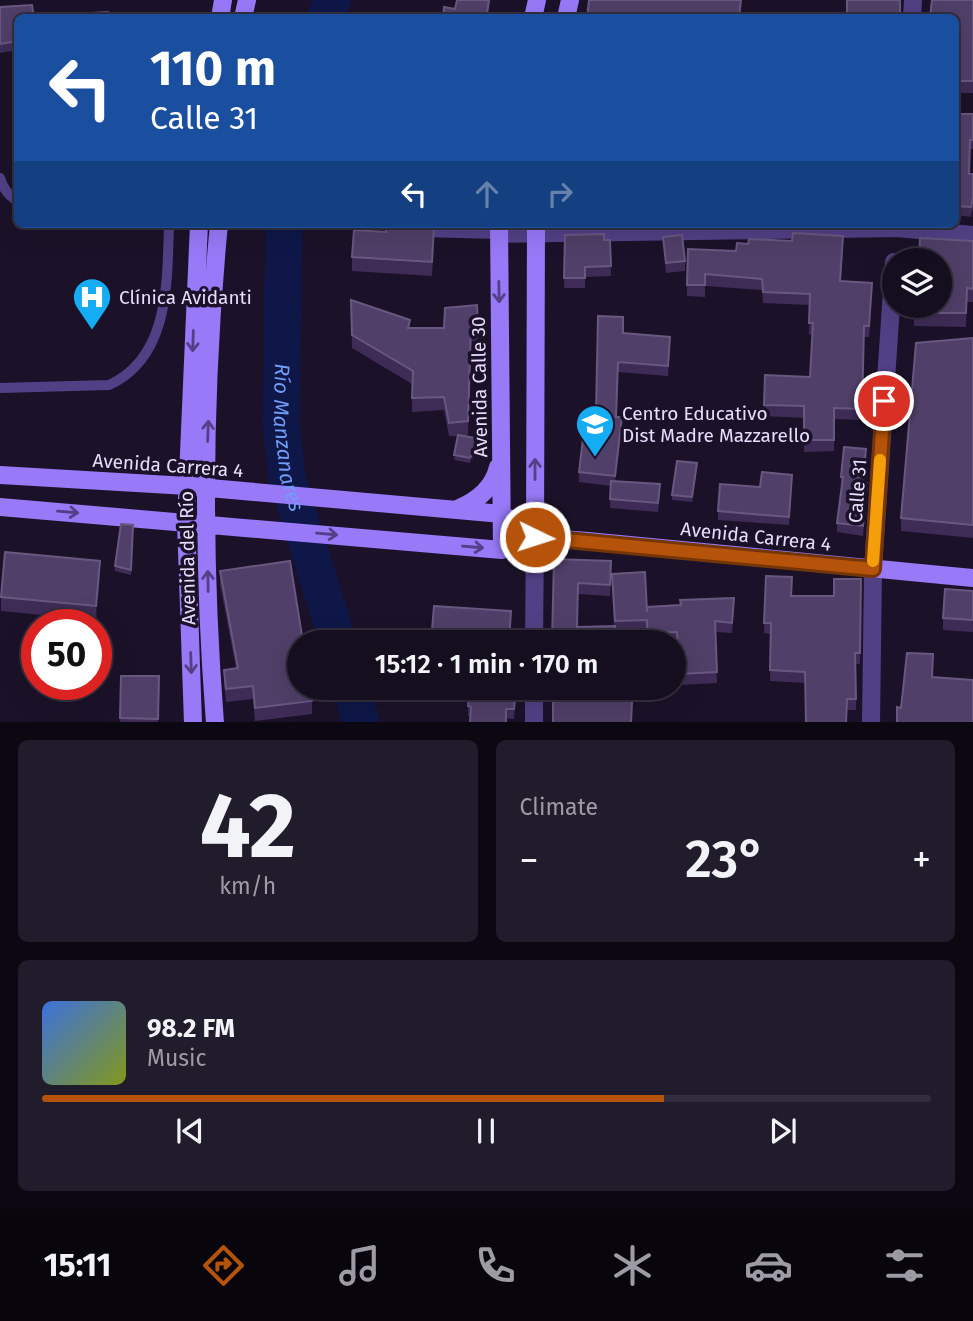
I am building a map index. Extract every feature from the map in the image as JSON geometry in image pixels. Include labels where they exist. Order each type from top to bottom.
[{"type":"main road","name":"Avenida del Río","points":[[193,722],[186,522],[199,228]]},
{"type":"main road","name":"Avenida del Río","points":[[215,722],[210,655],[206,488],[213,280],[219,228]]},
{"type":"main road","points":[[535,228],[535,537]]},
{"type":"main road","name":"Avenida Calle 30","points":[[498,229],[502,550]]},
{"type":"main road","points":[[457,509],[474,502],[487,490],[496,475],[501,457]]},
{"type":"main road","name":"Avenida Carrera 4","points":[[0,475],[187,486],[502,514],[535,537]]},
{"type":"main road","name":"Avenida Carrera 4","points":[[0,507],[502,550],[535,537],[973,578]]},
{"type":"street","points":[[498,229],[535,228]]},
{"type":"street","name":"Calle 31","points":[[895,248],[897,228]]},
{"type":"street","points":[[914,228],[973,235]]},
{"type":"street","name":"Calle 31","points":[[870,722],[873,569],[890,318]]},
{"type":"street","points":[[534,630],[535,537]]},
{"type":"street","points":[[534,700],[534,722]]},
{"type":"lane","points":[[0,178],[2,186],[14,199]]},
{"type":"lane","points":[[0,388],[108,385],[122,379],[141,362],[153,344],[161,318],[167,281],[169,228]]},
{"type":"lane","points":[[417,232],[498,229]]},
{"type":"building","points":[[457,0],[489,0],[487,13],[493,14],[443,14],[444,7],[455,9]]},
{"type":"building","points":[[589,0],[741,0],[739,14],[587,14]]},
{"type":"building","points":[[847,0],[900,0],[900,14],[847,14]]},
{"type":"building","points":[[932,0],[973,0],[973,81],[959,81],[959,14],[930,14]]},
{"type":"building","points":[[32,5],[33,14],[14,14],[14,42],[0,44],[0,7]]},
{"type":"building","points":[[959,114],[973,114],[969,174],[973,174],[971,207],[959,206]]},
{"type":"building","points":[[386,228],[434,228],[432,262],[352,257],[354,230],[386,232]]},
{"type":"building","points":[[793,233],[843,236],[840,281],[872,283],[869,326],[864,326],[862,409],[834,408],[834,440],[804,440],[804,406],[764,405],[765,375],[810,377],[813,323],[809,323],[810,294],[763,292],[762,279],[705,274],[705,285],[687,285],[688,249],[736,251],[737,243],[748,244],[749,239],[792,241]]},
{"type":"building","points":[[604,234],[604,240],[610,240],[611,266],[585,267],[585,278],[564,278],[565,235]]},
{"type":"building","points":[[682,235],[685,261],[666,263],[663,237]]},
{"type":"building","points":[[920,238],[973,241],[973,289],[967,288],[966,313],[952,313],[952,248],[920,248]]},
{"type":"building","points":[[351,300],[410,320],[408,328],[444,328],[445,308],[477,305],[478,328],[471,328],[468,421],[449,423],[444,397],[412,398],[413,371],[352,335]]},
{"type":"building","points":[[598,316],[623,317],[623,333],[670,337],[668,366],[618,362],[616,417],[622,417],[615,476],[579,472],[586,413],[596,414]]},
{"type":"building","points":[[973,338],[973,525],[901,518],[916,343]]},
{"type":"building","points":[[458,435],[476,438],[475,450],[470,458],[454,455]]},
{"type":"building","points":[[844,447],[866,449],[863,482],[867,483],[863,526],[837,523]]},
{"type":"building","points":[[677,461],[697,463],[692,497],[672,495]]},
{"type":"building","points":[[762,472],[792,475],[789,517],[718,511],[720,484],[760,487]]},
{"type":"building","points":[[611,481],[660,484],[658,503],[610,499]]},
{"type":"building","points":[[121,524],[133,525],[131,570],[115,566]]},
{"type":"building","points":[[5,552],[100,561],[96,606],[1,597]]},
{"type":"building","points":[[554,559],[611,561],[610,585],[578,583],[577,627],[615,626],[615,630],[552,630]]},
{"type":"building","points":[[290,561],[301,630],[287,630],[287,700],[312,701],[255,708],[253,686],[226,689],[224,670],[238,668],[220,571]]},
{"type":"building","points":[[645,572],[647,612],[647,607],[681,605],[680,600],[734,598],[732,623],[715,621],[717,672],[686,674],[686,630],[647,630],[647,620],[615,621],[612,574]]},
{"type":"building","points":[[766,576],[792,577],[791,596],[834,596],[834,579],[861,579],[860,653],[855,653],[856,699],[847,699],[846,722],[806,722],[805,672],[770,670],[771,623],[764,623]]},
{"type":"building","points":[[945,589],[973,591],[973,620],[943,618]]},
{"type":"building","points":[[434,606],[511,611],[510,630],[432,630]]},
{"type":"building","points":[[907,653],[933,654],[932,677],[973,680],[973,722],[897,722],[897,707],[901,708]]},
{"type":"building","points":[[121,676],[159,676],[158,719],[120,718]]},
{"type":"building","points":[[468,700],[515,700],[514,709],[506,709],[506,722],[470,722],[471,707],[468,706]]},
{"type":"building","points":[[553,700],[632,701],[631,722],[553,722]]},
{"type":"waterway","name":"Río Manzanares","points":[[327,14],[333,0]]},
{"type":"waterway","name":"Río Manzanares","points":[[284,228],[281,422],[287,478],[334,630]]},
{"type":"waterway","name":"Río Manzanares","points":[[354,700],[361,722]]},
{"type":"slow traffic","points":[[873,561],[880,460]]},
{"type":"place","name":"Clínica Avidanti","points":[[92,331]]},
{"type":"place","name":"Centro Educativo Dist Madre Mazzarello","points":[[595,458]]},
{"type":"route","points":[[535,537],[873,569],[884,401]]}]
